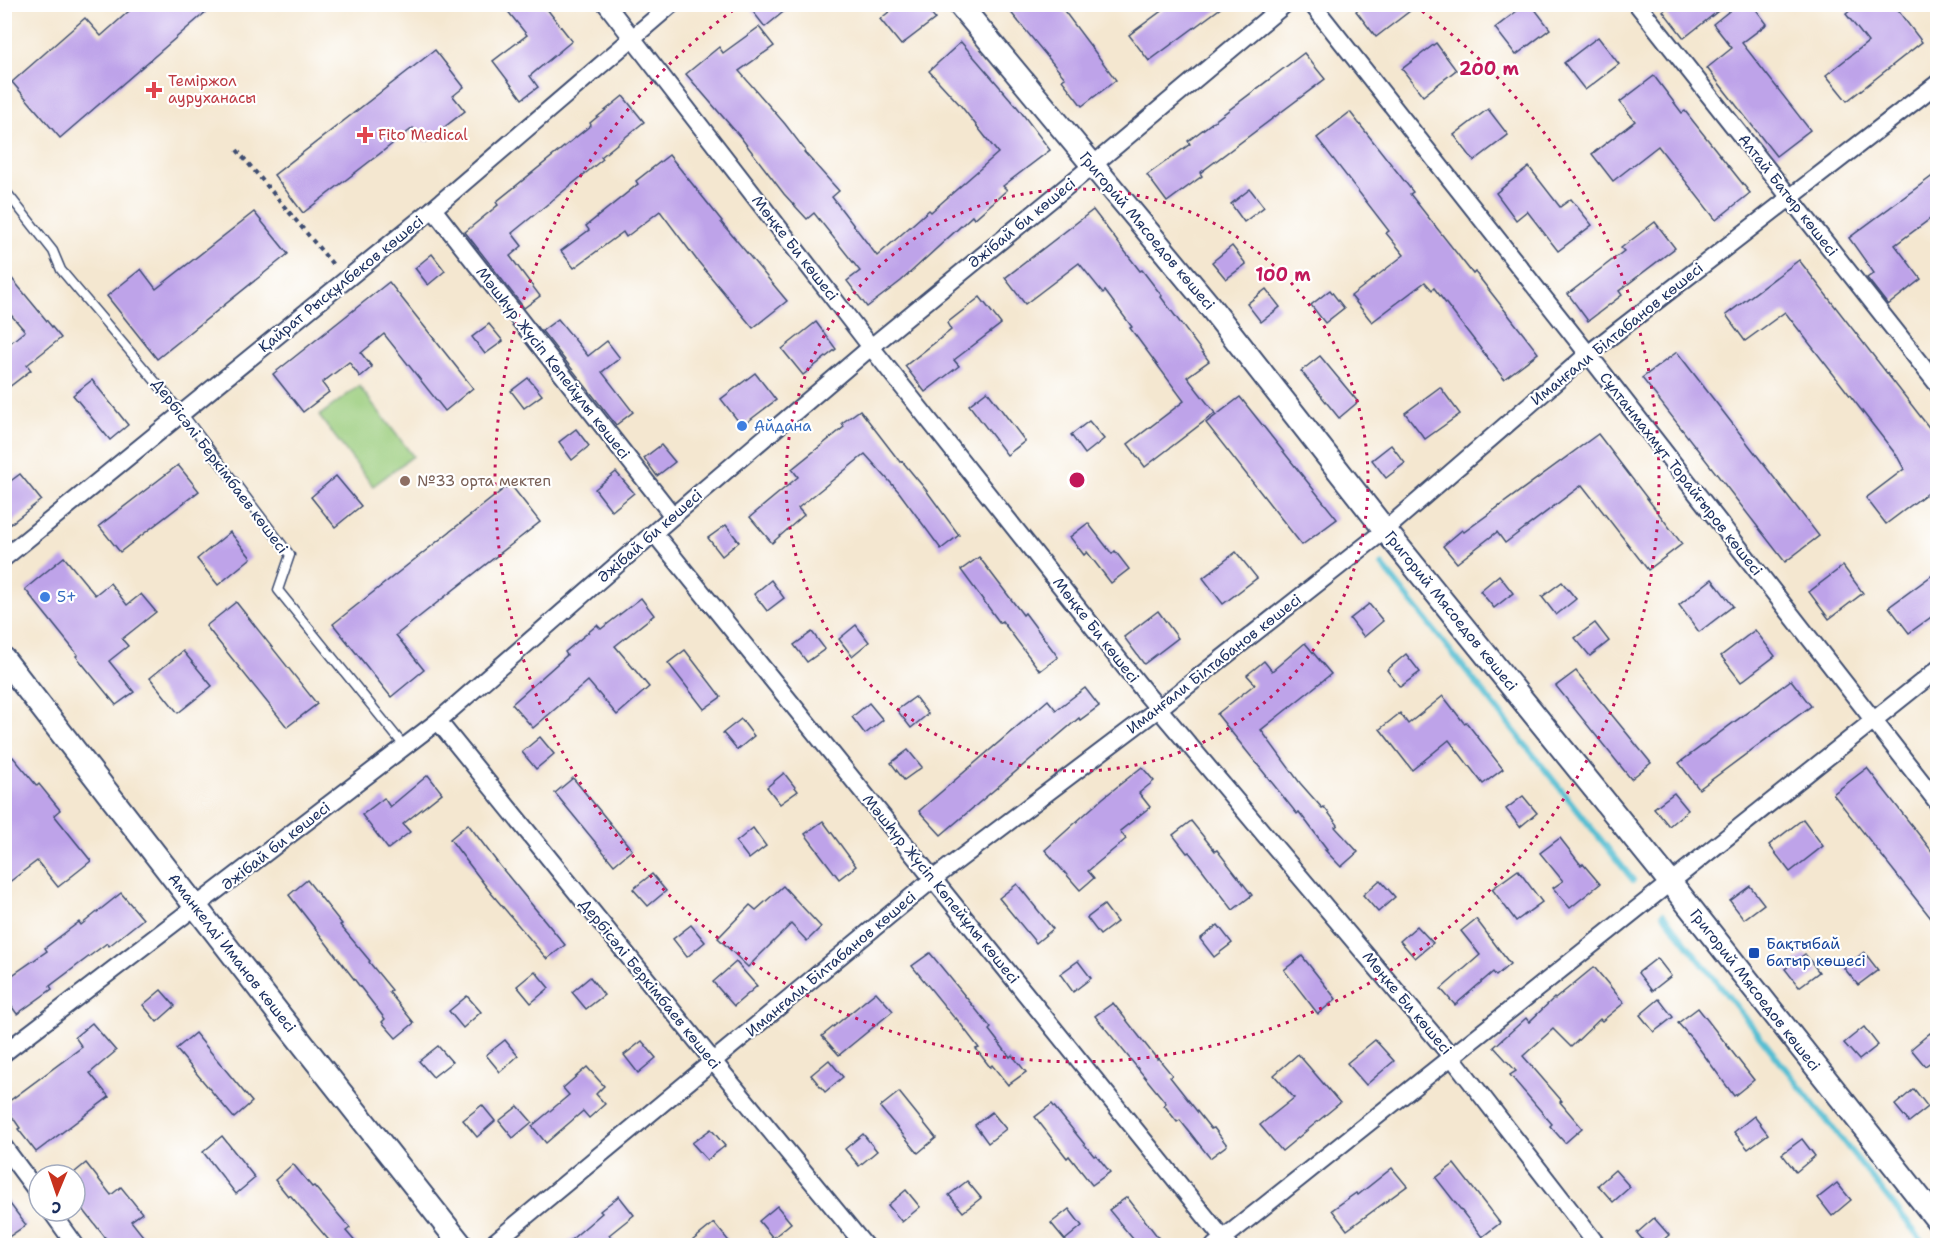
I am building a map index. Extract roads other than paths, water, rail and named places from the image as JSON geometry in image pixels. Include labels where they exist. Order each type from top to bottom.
[{"type":"main road","name":"Григорий Мясоедов көшесі","points":[[959,4],[1208,304],[1385,530],[1670,882],[1938,1221]]},
{"type":"main road","name":"Аманкелді Иманов көшесі","points":[[4,658],[196,908],[462,1245]]},
{"type":"street","name":"Мөңке Би көшесі","points":[[606,4],[871,347],[1158,708],[1451,1056],[1598,1245]]},
{"type":"street","name":"Қайрат Рысқұлбеков көшесі","points":[[4,558],[433,209],[672,4]]},
{"type":"street","name":"Әжібай би көшесі","points":[[4,1053],[438,721],[654,532],[871,347],[1285,4]]},
{"type":"street","name":"Сұлтанмахмұт Торайғыров көшесі","points":[[1312,4],[1938,802]]},
{"type":"street","name":"Алтай Батыр көшесі","points":[[1637,4],[1938,385]]},
{"type":"street","name":"Иманғали Білтабанов көшесі","points":[[490,1245],[933,879],[1158,708],[1385,530],[1587,354],[1938,83]]},
{"type":"street","name":"Мәшһүр Жүсіп Көпейұлы көшесі","points":[[433,209],[673,516]]},
{"type":"street","name":"Мәшһүр Жүсіп Көпейұлы көшесі","points":[[654,532],[1222,1243]]},
{"type":"street","points":[[1222,1243],[1451,1056],[1938,669]]},
{"type":"street","name":"Дербісәлі Беркімбаев көшесі","points":[[438,721],[865,1245]]},
{"type":"street","points":[[4,1147],[27,1178]]},
{"type":"street","points":[[60,1223],[76,1245]]},
{"type":"lane","name":"Дербісәлі Беркімбаев көшесі","points":[[4,189],[53,250],[61,270],[182,413],[290,555],[278,590],[405,747]]},
{"type":"waterway","points":[[1382,565],[1633,880]]},
{"type":"waterway","points":[[1663,914],[1926,1246]]},
{"type":"place","name":"Теміржол ауруханасы","points":[[154,90]]},
{"type":"place","name":"Fito Medical","points":[[365,135]]},
{"type":"place","name":"Айдана","points":[[742,426]]},
{"type":"place","name":"№33 орта мектеп","points":[[405,481]]},
{"type":"place","name":"5+","points":[[45,597]]},
{"type":"place","name":"Бақтыбай батыр көшесі","points":[[1754,953]]}]
